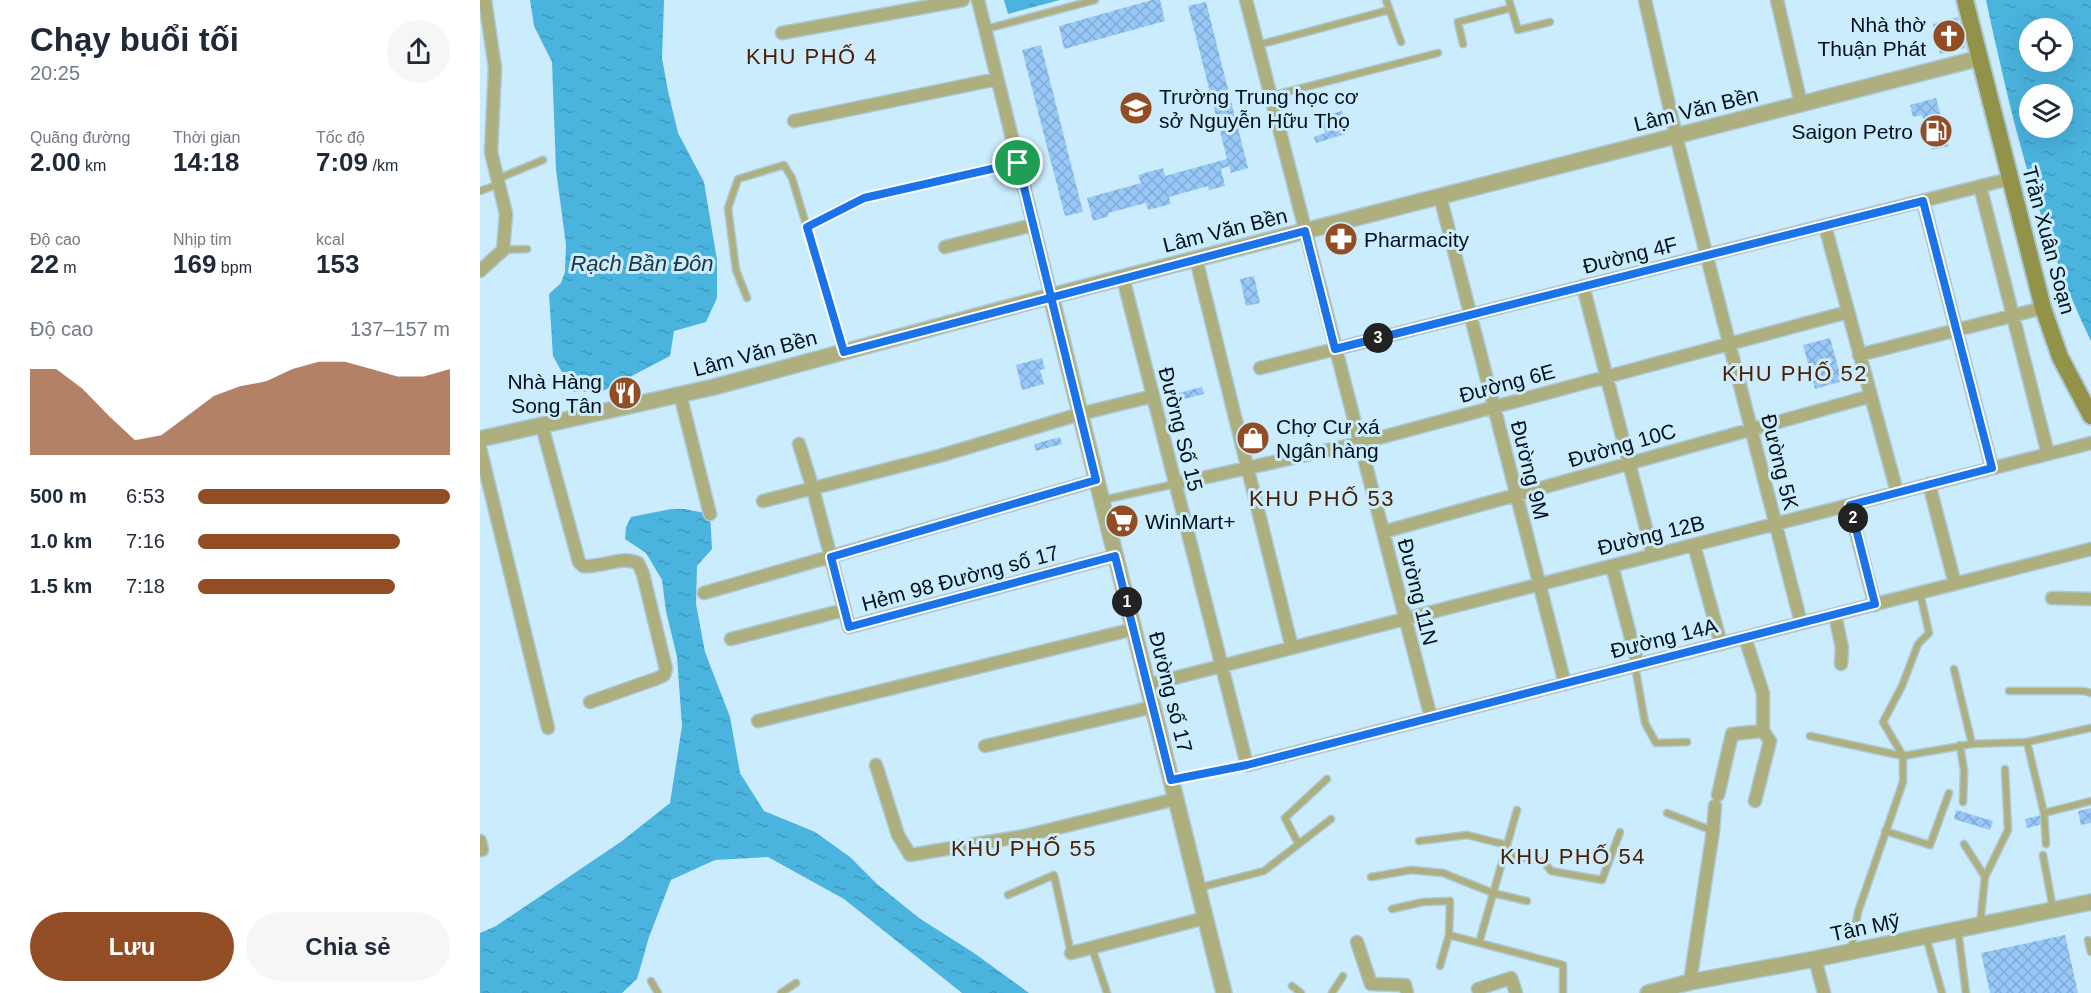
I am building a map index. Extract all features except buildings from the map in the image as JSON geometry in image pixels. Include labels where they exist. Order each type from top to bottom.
[{"type":"main road","name":"Trần Xuân Soạn","points":[[1965,0],[2043,308],[2060,357],[2091,416]]},
{"type":"street","points":[[480,271],[503,250],[506,214],[491,152],[495,68],[489,46],[485,0]]},
{"type":"street","points":[[782,33],[963,0]]},
{"type":"street","points":[[978,0],[1051,296]]},
{"type":"street","name":"Đường 11N","points":[[1246,0],[1431,718]]},
{"type":"street","name":"Đường 5K","points":[[1645,0],[1676,136],[1801,623]]},
{"type":"street","points":[[1777,0],[1801,104]]},
{"type":"street","name":"Lâm Văn Bền","points":[[480,439],[680,394],[1051,296],[1980,58]]},
{"type":"street","points":[[794,121],[997,79]]},
{"type":"street","name":"Đường 4F","points":[[1260,368],[2009,179]]},
{"type":"street","points":[[1980,186],[2048,454]]},
{"type":"street","name":"Đường 9M","points":[[1440,196],[1565,684]]},
{"type":"street","points":[[1923,201],[1992,468]]},
{"type":"street","points":[[945,247],[1033,225]]},
{"type":"street","points":[[1825,226],[1897,492]]},
{"type":"street","points":[[1196,259],[1292,648]]},
{"type":"street","name":"Đường Số 15","points":[[1123,278],[1247,765]]},
{"type":"street","points":[[1583,286],[1653,555]]},
{"type":"street","name":"Đường số 17","points":[[1051,296],[1224,993]]},
{"type":"street","points":[[1860,355],[2043,308]]},
{"type":"street","name":"Đường 6E","points":[[1175,484],[1360,443],[1606,375],[1848,312]]},
{"type":"street","points":[[680,394],[710,514]]},
{"type":"street","points":[[763,501],[939,456],[1080,414],[1153,396]]},
{"type":"street","name":"Đường 10C","points":[[1383,532],[1871,396]]},
{"type":"street","points":[[542,426],[579,562],[584,566],[592,567],[630,559],[638,563],[643,574],[666,669],[664,675],[658,678],[590,702]]},
{"type":"street","name":"Đường 12B","points":[[1148,685],[2091,443]]},
{"type":"street","name":"Hẻm 98 Đường số 17","points":[[799,444],[849,627],[1115,556]]},
{"type":"street","points":[[480,448],[548,728]]},
{"type":"street","points":[[704,593],[1096,480]]},
{"type":"street","points":[[1929,484],[1955,584]]},
{"type":"street","points":[[1850,505],[1875,604]]},
{"type":"street","points":[[1694,544],[1721,644]]},
{"type":"street","name":"Đường 14A","points":[[1247,765],[2091,549]]},
{"type":"street","points":[[1612,566],[1637,665]]},
{"type":"street","points":[[2052,598],[2091,599]]},
{"type":"street","points":[[730,639],[844,610]]},
{"type":"street","points":[[1835,615],[1842,648],[1841,664]]},
{"type":"street","points":[[758,721],[1134,629]]},
{"type":"street","points":[[1745,638],[1763,693],[1763,731],[1770,741],[1755,801]]},
{"type":"street","points":[[985,746],[1153,707]]},
{"type":"street","points":[[1690,982],[1716,801],[1732,734],[1763,731]]},
{"type":"street","points":[[876,765],[898,834],[910,855],[1024,836],[1176,799]]},
{"type":"street","name":"Tân Mỹ","points":[[1648,993],[1675,989],[1690,982],[1815,959],[2091,902]]},
{"type":"street","points":[[1071,953],[1205,918]]},
{"type":"street","points":[[1358,942],[1371,984],[1405,985],[1407,993]]},
{"type":"street","points":[[1815,959],[1824,993]]},
{"type":"street","points":[[1478,989],[1511,978],[1516,993]]},
{"type":"lane","points":[[985,29],[1095,0]]},
{"type":"lane","points":[[1386,0],[1401,42]]},
{"type":"lane","points":[[1509,0],[1518,30],[1550,22]]},
{"type":"lane","points":[[1463,44],[1458,22],[1511,8]]},
{"type":"lane","points":[[1257,46],[1389,10]]},
{"type":"lane","points":[[1270,96],[1437,53]]},
{"type":"lane","points":[[480,191],[543,160]]},
{"type":"lane","points":[[807,227],[864,198],[1018,163]]},
{"type":"lane","points":[[747,298],[736,270],[728,207],[738,179],[784,165],[792,178],[844,352]]},
{"type":"lane","points":[[503,250],[527,249]]},
{"type":"lane","points":[[1101,500],[1175,484]]},
{"type":"lane","points":[[1851,951],[1858,912],[1903,782],[1903,756],[1883,722],[1902,686],[1918,644],[1929,633],[1920,593]]},
{"type":"lane","points":[[1637,665],[1646,723],[1656,743],[1687,742]]},
{"type":"lane","points":[[1954,669],[1972,744]]},
{"type":"lane","points":[[2009,692],[2084,691],[2091,693]]},
{"type":"lane","points":[[1810,736],[1903,756],[1960,745],[2027,742],[2091,728]]},
{"type":"lane","points":[[2027,742],[2044,813],[2046,844]]},
{"type":"lane","points":[[1960,745],[1964,771],[1963,802]]},
{"type":"lane","points":[[1171,780],[1247,765]]},
{"type":"lane","points":[[1980,924],[1985,877],[2008,830],[2005,769]]},
{"type":"lane","points":[[1298,843],[1285,818],[1327,779]]},
{"type":"lane","points":[[1885,831],[1930,845],[1949,793]]},
{"type":"lane","points":[[2044,813],[2091,801]]},
{"type":"lane","points":[[1479,943],[1517,810]]},
{"type":"lane","points":[[1667,813],[1713,831]]},
{"type":"lane","points":[[1198,888],[1264,871],[1331,819]]},
{"type":"lane","points":[[1504,854],[1544,862],[1551,871],[1602,880],[1620,832]]},
{"type":"lane","points":[[1419,841],[1467,835],[1507,845]]},
{"type":"lane","points":[[1964,844],[1985,877]]},
{"type":"lane","points":[[2043,855],[2053,910]]},
{"type":"lane","points":[[1371,877],[1411,870],[1443,873],[1493,893],[1527,901]]},
{"type":"lane","points":[[1008,895],[1054,875],[1071,953]]},
{"type":"lane","points":[[1392,909],[1423,902],[1450,901],[1449,935],[1440,966]]},
{"type":"lane","points":[[1955,930],[1959,938],[1966,993]]},
{"type":"lane","points":[[1449,935],[1563,965],[1563,993]]},
{"type":"lane","points":[[1926,936],[1942,993]]},
{"type":"lane","points":[[2088,940],[2091,952]]},
{"type":"lane","points":[[1092,947],[1107,993]]},
{"type":"lane","points":[[1332,993],[1343,976]]},
{"type":"lane","points":[[651,981],[658,993]]},
{"type":"lane","points":[[781,993],[796,983]]},
{"type":"lane","points":[[1292,986],[1301,993]]},
{"type":"water","name":"Rạch Bần Đôn","points":[[530,0],[664,0],[662,58],[668,91],[678,133],[704,182],[717,260],[717,298],[706,322],[674,331],[670,356],[601,392],[573,392],[553,356],[549,294],[561,283],[565,272],[566,245],[556,170],[552,62],[534,26]]},
{"type":"water","points":[[1004,0],[1060,0],[1008,14]]},
{"type":"water","points":[[1986,0],[2091,0],[2091,341],[2056,259],[2016,131]]},
{"type":"water","points":[[671,509],[710,514],[712,549],[697,566],[696,604],[705,652],[730,717],[740,773],[764,811],[815,832],[850,857],[877,884],[919,918],[974,953],[1029,993],[962,993],[844,899],[768,857],[715,860],[671,880],[649,937],[637,979],[622,993],[480,993],[480,933],[496,926],[622,841],[670,803],[682,726],[677,657],[666,611],[662,580],[646,553],[625,539],[626,527],[631,517]]},
{"type":"place","name":"Nhà thờ Thuận Phát","points":[[1949,36]]},
{"type":"place","name":"Trường Trung học cơ sở Nguyễn Hữu Thọ","points":[[1136,108]]},
{"type":"place","name":"Saigon Petro","points":[[1936,131]]},
{"type":"place","name":"Pharmacity","points":[[1341,239]]},
{"type":"place","name":"Nhà Hàng Song Tân","points":[[625,393]]},
{"type":"place","name":"Chợ Cư xá Ngân hàng","points":[[1253,438]]},
{"type":"place","name":"WinMart+","points":[[1122,521]]},
{"type":"district","name":"KHU PHỐ 4","points":[[812,56]]},
{"type":"district","name":"KHU PHỐ 52","points":[[1795,373]]},
{"type":"district","name":"KHU PHỐ 53","points":[[1322,498]]},
{"type":"district","name":"KHU PHỐ 55","points":[[1024,848]]},
{"type":"district","name":"KHU PHỐ 54","points":[[1573,856]]},
{"type":"route","points":[[1018,163],[864,198],[807,227],[844,352],[1051,296],[1305,231],[1335,349],[1923,201],[1992,468],[1850,505],[1875,604],[1247,765],[1171,780],[1115,556],[849,627],[831,557],[1096,480],[1085,433],[1051,296],[1033,225],[1018,163]]}]
